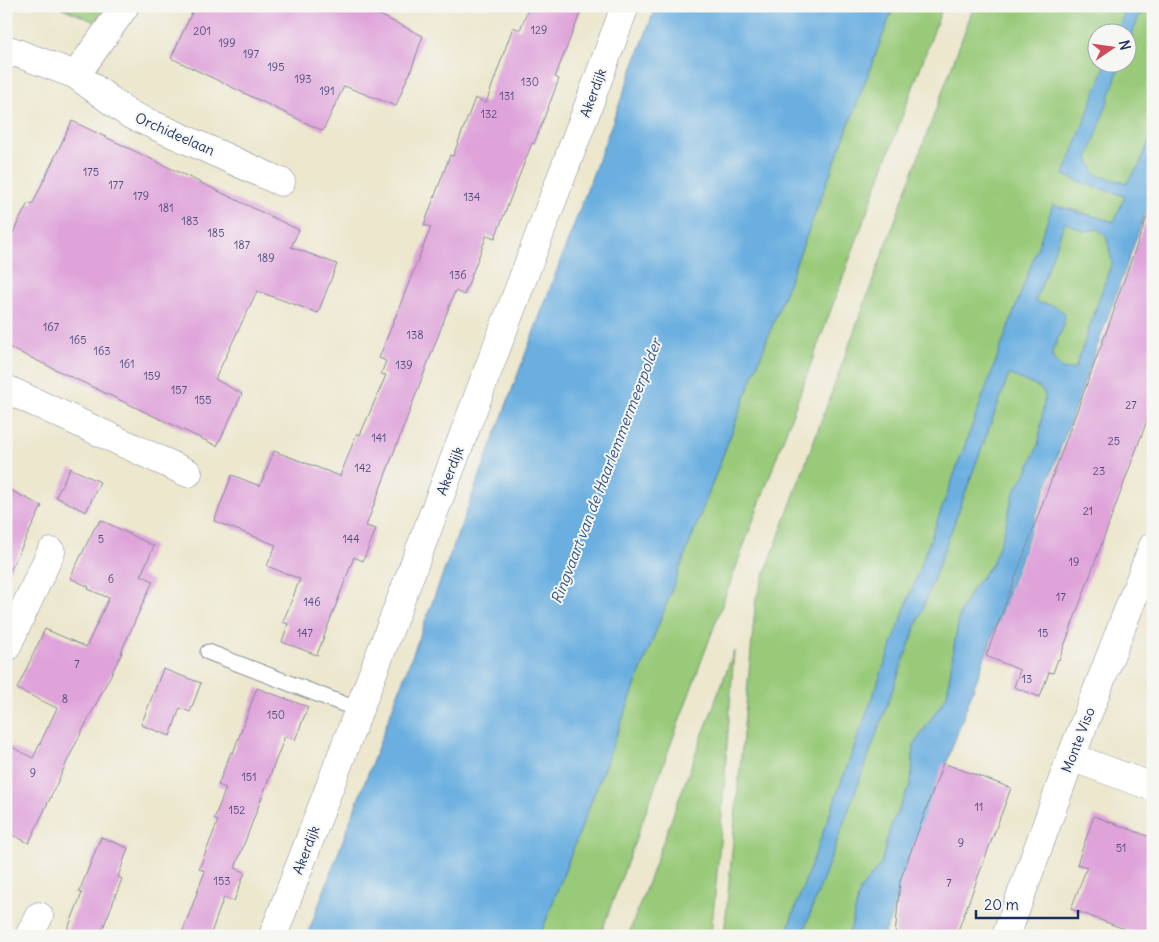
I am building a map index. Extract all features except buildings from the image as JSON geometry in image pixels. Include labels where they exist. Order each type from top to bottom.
[{"type":"street","points":[[76,75],[124,6]]},
{"type":"street","name":"Akerdijk","points":[[273,936],[625,6]]},
{"type":"street","name":"Orchideelaan","points":[[7,52],[76,75],[129,114],[281,182]]},
{"type":"street","points":[[6,389],[188,473]]},
{"type":"street","name":"Monte Viso","points":[[1006,936],[1071,757],[1153,546]]},
{"type":"street","points":[[7,643],[51,552]]},
{"type":"street","points":[[1071,757],[1153,788]]},
{"type":"lane","points":[[208,652],[359,710]]},
{"type":"green space","points":[[58,6],[106,6],[95,22]]},
{"type":"green space","points":[[894,6],[943,6],[600,936],[540,936]]},
{"type":"green space","points":[[974,6],[1153,6],[1153,131],[1139,166],[1126,183],[1096,175],[1088,159],[1081,182],[1125,196],[1114,222],[1053,206],[785,936],[724,936],[756,598]]},
{"type":"green space","points":[[1065,222],[1083,231],[1099,229],[1107,238],[1112,262],[1075,369],[1063,370],[1053,359],[1052,352],[1064,325],[1035,302]]},
{"type":"green space","points":[[1009,374],[1040,388],[1045,394],[1039,442],[1028,470],[1014,492],[1003,536],[992,564],[973,588],[960,613],[947,695],[914,745],[911,783],[890,828],[881,864],[860,890],[848,936],[802,936]]},
{"type":"green space","points":[[734,651],[711,936],[628,936]]},
{"type":"water","name":"Ringvaart van de Haarlemmermeerpolder","points":[[656,6],[894,6],[540,936],[307,936]]},
{"type":"water","points":[[1127,6],[1143,6],[1136,24],[1136,22],[1121,22]]},
{"type":"water","points":[[1103,72],[1118,72],[1088,159],[1096,175],[1126,183],[1139,166],[1153,131],[1153,188],[1149,203],[884,936],[848,936],[860,890],[881,864],[890,828],[911,783],[914,745],[947,695],[960,613],[973,588],[992,564],[1003,536],[1014,492],[1028,470],[1039,442],[1045,394],[1040,388],[1009,374],[802,936],[785,936],[1053,205],[1114,222],[1125,196],[1064,175]],"holes":[[[1065,222],[1083,231],[1099,229],[1107,238],[1112,262],[1075,369],[1063,370],[1053,359],[1052,352],[1064,325],[1065,313],[1055,306],[1035,302]]]}]
